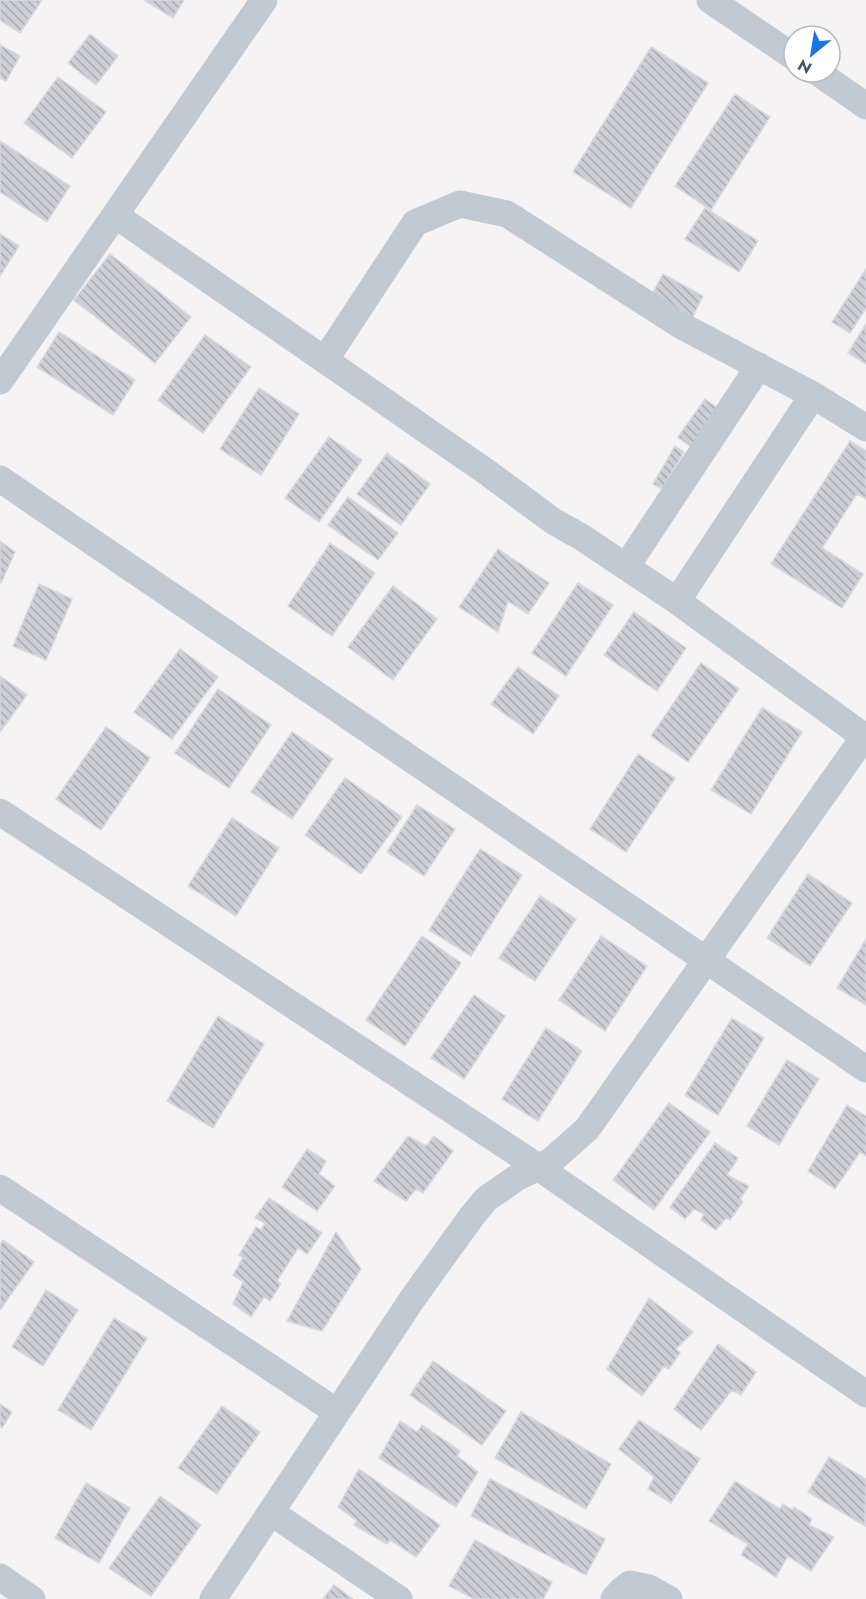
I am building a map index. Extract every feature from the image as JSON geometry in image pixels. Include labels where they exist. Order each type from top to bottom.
[{"type":"street","points":[[0,381],[264,0]]},
{"type":"street","points":[[710,0],[782,49]]},
{"type":"street","points":[[835,84],[866,105]]},
{"type":"street","points":[[325,360],[415,223],[460,204],[507,214],[680,325],[813,395],[866,428]]},
{"type":"street","points":[[115,215],[488,473],[553,521],[677,601],[865,737],[587,1129],[551,1161],[518,1177],[486,1199],[472,1216],[413,1298],[213,1599]]},
{"type":"street","points":[[626,567],[759,366]]},
{"type":"street","points":[[677,601],[813,395]]},
{"type":"street","points":[[0,479],[866,1070]]},
{"type":"street","points":[[0,812],[538,1167],[866,1394]]},
{"type":"street","points":[[0,1188],[337,1412]]},
{"type":"street","points":[[272,1513],[399,1599]]},
{"type":"street","points":[[0,1577],[32,1599]]},
{"type":"street","points":[[614,1599],[630,1584],[649,1588],[669,1599]]},
{"type":"building","points":[[0,0],[42,0],[20,33],[0,20]]},
{"type":"building","points":[[144,0],[184,0],[173,18]]},
{"type":"building","points":[[90,34],[118,56],[96,85],[68,63]]},
{"type":"building","points":[[0,45],[20,56],[6,81],[0,78]]},
{"type":"building","points":[[651,47],[708,83],[631,208],[573,172]]},
{"type":"building","points":[[58,77],[106,112],[72,158],[24,123]]},
{"type":"building","points":[[735,94],[770,117],[711,210],[675,186]]},
{"type":"building","points":[[0,141],[70,186],[47,222],[0,192]]},
{"type":"building","points":[[705,208],[758,241],[739,272],[685,239]]},
{"type":"building","points":[[0,234],[19,246],[0,276]]},
{"type":"building","points":[[110,254],[191,317],[155,363],[74,300]]},
{"type":"building","points":[[866,269],[866,308],[850,333],[832,322]]},
{"type":"building","points":[[663,274],[703,296],[691,320],[650,298]]},
{"type":"building","points":[[866,324],[866,364],[848,353]]},
{"type":"building","points":[[59,332],[135,380],[113,415],[37,367]]},
{"type":"building","points":[[205,335],[251,367],[203,433],[158,400]]},
{"type":"building","points":[[259,388],[299,414],[261,475],[220,449]]},
{"type":"building","points":[[705,399],[719,409],[691,447],[678,437]]},
{"type":"building","points":[[329,437],[362,460],[319,522],[285,498]]},
{"type":"building","points":[[850,441],[866,451],[866,499],[857,494],[822,548],[863,574],[842,608],[771,564]]},
{"type":"building","points":[[675,446],[684,452],[662,489],[653,484]]},
{"type":"building","points":[[387,453],[430,484],[401,525],[357,494]]},
{"type":"building","points":[[348,497],[398,533],[378,560],[328,525]]},
{"type":"building","points":[[0,541],[15,552],[1,583],[0,582]]},
{"type":"building","points":[[330,543],[375,573],[332,636],[288,606]]},
{"type":"building","points":[[498,549],[549,583],[528,614],[508,601],[498,632],[459,607]]},
{"type":"building","points":[[578,583],[613,605],[566,676],[532,653]]},
{"type":"building","points":[[39,584],[72,599],[46,660],[13,646]]},
{"type":"building","points":[[393,586],[437,619],[393,680],[348,647]]},
{"type":"building","points":[[634,612],[686,648],[657,691],[604,655]]},
{"type":"building","points":[[180,649],[218,677],[172,739],[134,712]]},
{"type":"building","points":[[701,663],[739,689],[688,762],[651,736]]},
{"type":"building","points":[[518,667],[559,696],[533,734],[491,704]]},
{"type":"building","points":[[0,676],[27,695],[0,732]]},
{"type":"building","points":[[218,689],[271,725],[229,788],[175,753]]},
{"type":"building","points":[[762,708],[802,732],[751,814],[711,790]]},
{"type":"building","points":[[106,727],[150,758],[101,830],[56,799]]},
{"type":"building","points":[[292,732],[333,759],[292,819],[251,792]]},
{"type":"building","points":[[638,754],[675,778],[626,852],[590,829]]},
{"type":"building","points":[[345,778],[402,817],[361,874],[305,835]]},
{"type":"building","points":[[417,805],[455,829],[424,876],[387,852]]},
{"type":"building","points":[[232,818],[279,848],[236,916],[188,886]]},
{"type":"building","points":[[480,849],[522,875],[471,956],[429,930]]},
{"type":"building","points":[[808,874],[852,903],[810,966],[767,938]]},
{"type":"building","points":[[540,896],[576,919],[535,981],[499,958]]},
{"type":"building","points":[[422,936],[461,963],[405,1046],[366,1020]]},
{"type":"building","points":[[601,936],[647,966],[605,1031],[559,1000]]},
{"type":"building","points":[[866,939],[866,1005],[837,988]]},
{"type":"building","points":[[474,995],[505,1016],[464,1079],[431,1058]]},
{"type":"building","points":[[218,1016],[264,1044],[213,1128],[167,1101]]},
{"type":"building","points":[[732,1018],[764,1038],[718,1115],[685,1095]]},
{"type":"building","points":[[546,1028],[582,1051],[538,1121],[502,1099]]},
{"type":"building","points":[[787,1060],[819,1079],[779,1145],[747,1126]]},
{"type":"building","points":[[669,1103],[710,1132],[654,1210],[613,1180]]},
{"type":"building","points":[[847,1105],[866,1116],[866,1156],[860,1152],[835,1189],[808,1171]]},
{"type":"building","points":[[408,1136],[426,1146],[434,1136],[453,1151],[423,1193],[416,1189],[406,1201],[374,1181]]},
{"type":"building","points":[[715,1143],[738,1158],[727,1175],[749,1186],[740,1199],[743,1202],[730,1220],[726,1218],[716,1230],[701,1220],[704,1214],[694,1209],[685,1219],[670,1207]]},
{"type":"building","points":[[307,1149],[326,1161],[319,1174],[335,1186],[317,1211],[282,1187]]},
{"type":"building","points":[[269,1198],[322,1233],[307,1254],[298,1248],[277,1281],[281,1284],[270,1301],[264,1297],[251,1317],[233,1304],[243,1282],[233,1275],[243,1258],[239,1255],[256,1227],[261,1230],[265,1223],[255,1218]]},
{"type":"building","points":[[336,1232],[361,1269],[322,1331],[287,1321]]},
{"type":"building","points":[[3,1240],[34,1262],[0,1310],[0,1245]]},
{"type":"building","points":[[46,1290],[78,1310],[43,1366],[12,1347]]},
{"type":"building","points":[[649,1298],[693,1332],[676,1349],[680,1353],[669,1369],[664,1366],[642,1396],[607,1369]]},
{"type":"building","points":[[114,1318],[147,1338],[91,1430],[58,1410]]},
{"type":"building","points":[[718,1344],[756,1372],[741,1395],[732,1390],[701,1430],[674,1409]]},
{"type":"building","points":[[433,1361],[506,1411],[482,1445],[410,1395]]},
{"type":"building","points":[[0,1404],[12,1412],[2,1428],[0,1427]]},
{"type":"building","points":[[222,1406],[260,1432],[217,1494],[178,1468]]},
{"type":"building","points":[[521,1412],[611,1464],[586,1509],[495,1458]]},
{"type":"building","points":[[639,1420],[700,1459],[671,1503],[648,1489],[654,1477],[619,1449]]},
{"type":"building","points":[[400,1421],[417,1432],[422,1425],[460,1451],[457,1456],[478,1472],[456,1507],[379,1458]]},
{"type":"building","points":[[829,1457],[866,1479],[865,1526],[808,1492]]},
{"type":"building","points":[[359,1469],[440,1525],[416,1557],[390,1540],[387,1544],[354,1525],[357,1521],[338,1507]]},
{"type":"building","points":[[490,1479],[605,1539],[586,1575],[471,1516]]},
{"type":"building","points":[[735,1481],[780,1509],[783,1504],[792,1510],[794,1507],[812,1519],[809,1525],[834,1537],[811,1571],[788,1556],[776,1577],[741,1555],[748,1544],[709,1521]]},
{"type":"building","points":[[86,1483],[130,1508],[99,1563],[55,1538]]},
{"type":"building","points":[[160,1496],[201,1525],[151,1596],[109,1568]]},
{"type":"building","points":[[475,1540],[552,1582],[543,1599],[474,1599],[449,1586]]},
{"type":"building","points":[[334,1585],[353,1599],[323,1599]]}]
